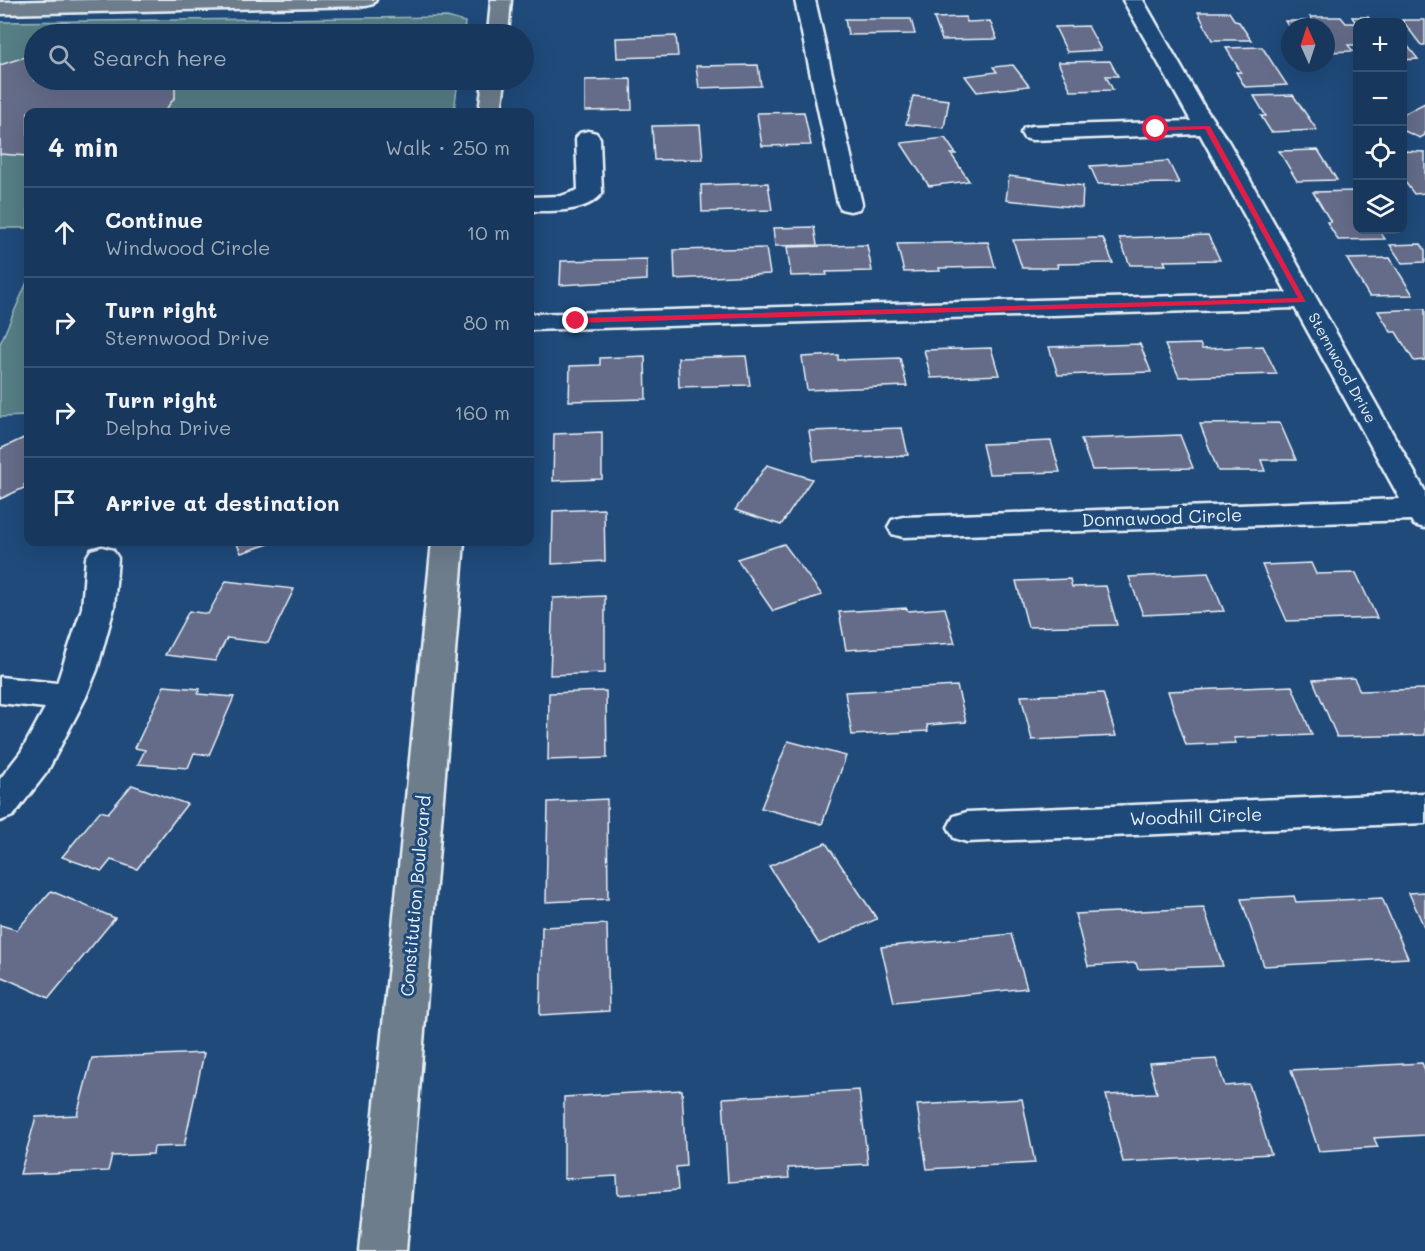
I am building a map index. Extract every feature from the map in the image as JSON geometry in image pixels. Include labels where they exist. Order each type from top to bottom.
[{"type":"main road","points":[[0,8],[366,0]]},
{"type":"main road","points":[[499,24],[501,0]]},
{"type":"main road","points":[[490,108],[493,90]]},
{"type":"main road","name":"Constitution Boulevard","points":[[383,1251],[448,546]]},
{"type":"street","points":[[805,0],[850,204]]},
{"type":"street","name":"Sternwood Drive","points":[[1133,0],[1193,107],[1207,127],[1422,514]]},
{"type":"street","points":[[1032,133],[1207,127]]},
{"type":"street","points":[[534,204],[580,200],[590,193],[588,138]]},
{"type":"street","points":[[534,322],[1304,300]]},
{"type":"street","name":"Donnawood Circle","points":[[903,527],[1422,514]]},
{"type":"street","points":[[0,806],[34,762],[69,697],[95,626],[102,558]]},
{"type":"street","points":[[0,690],[69,697]]},
{"type":"street","name":"Woodhill Circle","points":[[967,827],[1425,808]]},
{"type":"green space","points":[[447,17],[465,22],[465,24],[24,24],[24,90],[457,90],[454,108],[24,108],[24,228],[0,228],[0,22]]},
{"type":"green space","points":[[24,289],[24,416],[0,417],[0,344]]},
{"type":"building","points":[[1198,12],[1229,12],[1251,40],[1212,40]]},
{"type":"building","points":[[966,17],[967,22],[990,21],[997,39],[942,40],[934,18]]},
{"type":"building","points":[[1341,17],[1346,23],[1353,23],[1353,45],[1348,45],[1353,51],[1335,52],[1335,18],[1311,18]]},
{"type":"building","points":[[845,19],[911,19],[915,34],[848,35]]},
{"type":"building","points":[[1407,20],[1425,20],[1425,45],[1421,45],[1407,27]]},
{"type":"building","points":[[1088,26],[1101,50],[1067,52],[1055,27]]},
{"type":"building","points":[[676,36],[678,56],[617,58],[616,38]]},
{"type":"building","points":[[1407,45],[1418,59],[1407,60]]},
{"type":"building","points":[[1262,47],[1287,85],[1245,87],[1236,72],[1241,72],[1226,48]]},
{"type":"building","points":[[24,57],[24,90],[175,90],[175,97],[167,108],[24,108],[24,156],[0,154],[0,65]]},
{"type":"building","points":[[1110,61],[1118,76],[1106,76],[1113,90],[1071,91],[1058,62]]},
{"type":"building","points":[[758,65],[761,86],[699,88],[696,66]]},
{"type":"building","points":[[1013,65],[1029,86],[977,92],[965,76],[997,72],[993,67]]},
{"type":"building","points":[[631,79],[632,110],[585,111],[585,80]]},
{"type":"building","points":[[1293,95],[1317,130],[1271,132],[1261,116],[1266,116],[1254,96]]},
{"type":"building","points":[[913,96],[949,100],[944,128],[906,124]]},
{"type":"building","points":[[1425,103],[1425,135],[1420,138],[1407,132],[1407,112]]},
{"type":"building","points":[[804,112],[811,145],[762,146],[757,113]]},
{"type":"building","points":[[700,125],[703,159],[654,160],[652,126]]},
{"type":"building","points":[[945,138],[956,154],[951,154],[969,181],[929,186],[901,143]]},
{"type":"building","points":[[1318,150],[1337,180],[1297,181],[1279,151]]},
{"type":"building","points":[[1407,151],[1425,152],[1425,193],[1414,194],[1407,185]]},
{"type":"building","points":[[1168,161],[1179,183],[1098,184],[1090,166]]},
{"type":"building","points":[[1009,176],[1083,186],[1082,208],[1006,200]]},
{"type":"building","points":[[768,183],[772,210],[702,212],[701,185]]},
{"type":"building","points":[[1353,191],[1353,234],[1382,234],[1385,239],[1338,240],[1327,222],[1331,222],[1313,192]]},
{"type":"building","points":[[814,227],[817,245],[775,246],[773,228]]},
{"type":"building","points":[[1208,235],[1220,260],[1164,261],[1166,265],[1130,265],[1119,238]]},
{"type":"building","points":[[1103,238],[1113,263],[1057,264],[1058,268],[1022,268],[1013,240]]},
{"type":"building","points":[[988,242],[995,267],[939,268],[940,271],[904,272],[897,244]]},
{"type":"building","points":[[1421,244],[1425,250],[1425,262],[1402,263],[1390,245]]},
{"type":"building","points":[[867,245],[872,271],[826,272],[827,275],[791,276],[787,247]]},
{"type":"building","points":[[766,248],[770,274],[675,279],[674,250]]},
{"type":"building","points":[[1390,258],[1413,295],[1369,296],[1347,259]]},
{"type":"building","points":[[647,259],[647,280],[560,285],[561,261]]},
{"type":"building","points":[[1425,309],[1425,360],[1414,361],[1396,332],[1391,332],[1378,311]]},
{"type":"building","points":[[1140,344],[1151,372],[1058,375],[1049,347]]},
{"type":"building","points":[[1200,344],[1202,349],[1263,346],[1277,374],[1179,377],[1165,345]]},
{"type":"building","points":[[991,348],[999,375],[931,378],[924,350]]},
{"type":"building","points":[[838,355],[838,360],[900,358],[907,386],[807,390],[802,357]]},
{"type":"building","points":[[645,356],[646,399],[569,401],[570,366],[600,365],[600,358]]},
{"type":"building","points":[[746,356],[750,385],[679,387],[678,358]]},
{"type":"building","points":[[1280,423],[1296,460],[1261,460],[1265,471],[1218,471],[1200,424]]},
{"type":"building","points":[[902,428],[908,455],[814,461],[809,431]]},
{"type":"building","points":[[602,432],[602,479],[553,481],[554,434]]},
{"type":"building","points":[[1180,435],[1193,468],[1092,470],[1081,439]]},
{"type":"building","points":[[24,438],[24,488],[0,499],[0,449]]},
{"type":"building","points":[[1051,441],[1060,472],[989,474],[982,444]]},
{"type":"building","points":[[767,465],[812,479],[781,525],[735,510]]},
{"type":"building","points":[[604,509],[605,561],[552,564],[553,511]]},
{"type":"building","points":[[784,544],[822,595],[773,611],[737,559]]},
{"type":"building","points":[[238,546],[263,546],[241,553]]},
{"type":"building","points":[[1311,563],[1316,574],[1356,573],[1377,618],[1287,621],[1262,565]]},
{"type":"building","points":[[1208,573],[1224,611],[1143,615],[1129,577]]},
{"type":"building","points":[[1070,579],[1072,587],[1106,586],[1117,625],[1028,627],[1016,581]]},
{"type":"building","points":[[226,581],[294,589],[268,643],[227,638],[215,661],[165,655],[189,611],[208,614]]},
{"type":"building","points":[[605,596],[605,673],[550,675],[553,598]]},
{"type":"building","points":[[906,608],[908,611],[945,608],[955,643],[846,650],[839,612]]},
{"type":"building","points":[[1354,678],[1360,691],[1425,689],[1425,735],[1337,737],[1313,680]]},
{"type":"building","points":[[164,686],[200,689],[198,694],[234,697],[209,755],[194,753],[188,768],[138,764],[145,750],[135,748]]},
{"type":"building","points":[[957,686],[966,722],[927,725],[928,731],[852,735],[845,692]]},
{"type":"building","points":[[1292,686],[1312,735],[1234,738],[1236,743],[1186,745],[1168,691]]},
{"type":"building","points":[[606,691],[607,758],[548,760],[549,693]]},
{"type":"building","points":[[1103,693],[1116,736],[1032,740],[1021,696]]},
{"type":"building","points":[[788,741],[846,756],[822,824],[761,808]]},
{"type":"building","points":[[132,785],[187,804],[137,869],[111,860],[102,871],[62,857],[100,811],[108,813]]},
{"type":"building","points":[[607,799],[608,899],[546,902],[548,802]]},
{"type":"building","points":[[826,843],[877,919],[819,944],[769,866]]},
{"type":"building","points":[[51,891],[115,918],[49,998],[0,976],[0,925],[17,930]]},
{"type":"building","points":[[1425,892],[1425,929],[1409,893]]},
{"type":"building","points":[[1294,896],[1296,902],[1382,898],[1408,958],[1264,966],[1241,899]]},
{"type":"building","points":[[1204,908],[1223,966],[1138,969],[1136,963],[1088,966],[1075,914]]},
{"type":"building","points":[[607,924],[609,1011],[540,1015],[542,927]]},
{"type":"building","points":[[1011,934],[1027,988],[894,1002],[881,947]]},
{"type":"building","points":[[204,1053],[184,1146],[154,1147],[153,1154],[112,1156],[108,1171],[20,1174],[36,1117],[77,1115],[92,1058]]},
{"type":"building","points":[[1216,1059],[1225,1086],[1249,1084],[1271,1154],[1123,1162],[1106,1095],[1157,1093],[1149,1063]]},
{"type":"building","points":[[1422,1063],[1425,1070],[1425,1135],[1374,1138],[1378,1147],[1319,1151],[1291,1070]]},
{"type":"building","points":[[682,1090],[686,1166],[676,1167],[678,1190],[618,1195],[617,1176],[564,1179],[564,1097]]},
{"type":"building","points":[[859,1090],[868,1164],[788,1168],[789,1178],[728,1182],[723,1098]]},
{"type":"building","points":[[1022,1099],[1035,1163],[927,1169],[917,1105]]},
{"type":"route","points":[[576,321],[1304,300],[1207,127],[1156,129]]}]
